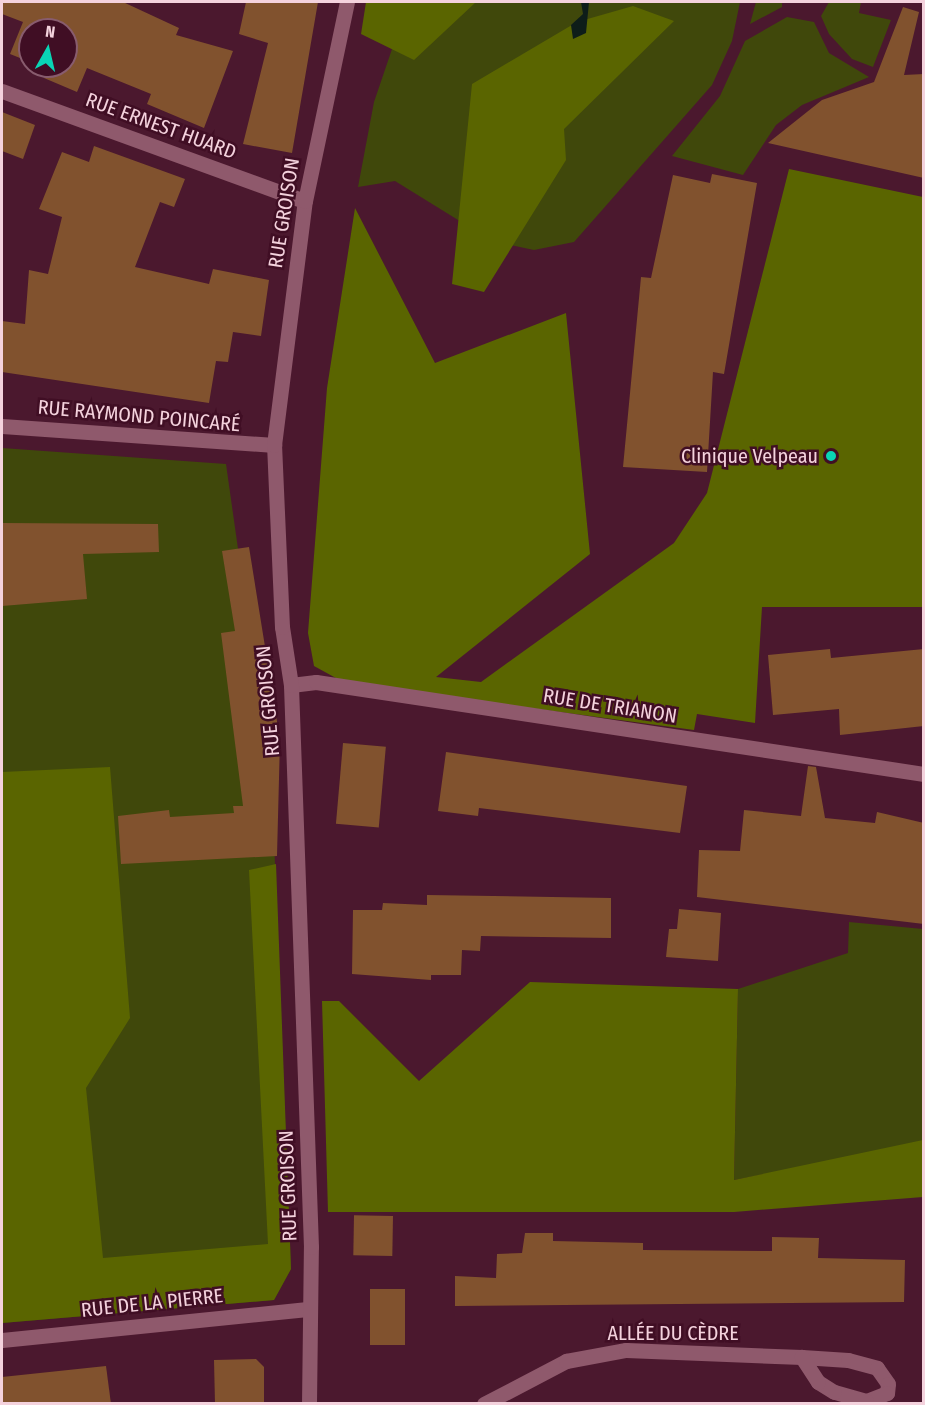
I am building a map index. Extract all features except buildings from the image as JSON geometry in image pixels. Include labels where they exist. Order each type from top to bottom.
[{"type":"street","name":"RUE GROISON","points":[[309,1404],[307,1309],[311,1247],[291,685],[282,627],[274,445],[305,201],[346,2]]},
{"type":"street","name":"RUE ERNEST HUARD","points":[[2,91],[305,201]]},
{"type":"street","name":"RUE RAYMOND POINCARÉ","points":[[2,426],[274,445]]},
{"type":"street","name":"RUE DE TRIANON","points":[[291,685],[316,682],[924,774]]},
{"type":"street","name":"RUE DE LA PIERRE","points":[[2,1340],[307,1309]]},
{"type":"street","name":"ALLÉE DU CÈDRE","points":[[484,1404],[566,1361],[608,1352],[802,1357],[877,1368],[888,1384],[887,1393],[866,1401],[834,1392],[818,1382],[802,1357]]},
{"type":"green space","points":[[366,2],[476,2],[414,60],[361,34]]},
{"type":"green space","points":[[408,2],[740,2],[732,41],[712,85],[574,242],[534,250],[492,241],[395,181],[358,187],[374,102]]},
{"type":"green space","points":[[756,2],[782,2],[782,7],[750,24]]},
{"type":"green space","points":[[829,2],[861,2],[859,13],[891,20],[873,67],[852,59],[829,34],[821,16]]},
{"type":"green space","points":[[633,6],[674,21],[564,129],[566,160],[484,292],[452,284],[472,84],[577,22]]},
{"type":"green space","points":[[787,17],[814,22],[829,53],[869,77],[802,105],[776,125],[743,175],[672,156],[720,96],[745,41]]},
{"type":"green space","points":[[789,169],[923,197],[923,607],[762,607],[755,723],[697,714],[694,730],[345,683],[314,666],[308,633],[327,388],[355,208],[435,363],[566,313],[590,554],[436,677],[481,682],[674,543],[707,493]]},
{"type":"green space","points":[[2,448],[226,464],[272,789],[291,1269],[274,1300],[2,1323]]},
{"type":"green space","points":[[110,767],[130,1018],[86,1088],[103,1258],[268,1244],[249,870],[276,864],[291,1269],[274,1300],[2,1323],[2,772]]},
{"type":"green space","points":[[849,922],[923,929],[923,1143],[734,1180],[738,989],[848,953]]},
{"type":"green space","points":[[530,982],[738,989],[734,1180],[923,1140],[923,1197],[734,1212],[328,1212],[322,1001],[339,1001],[419,1081]]},
{"type":"shaded area","points":[[581,2],[589,2],[586,33],[573,39],[571,25],[583,14]]},
{"type":"place","name":"Clinique Velpeau","points":[[831,456]]}]
